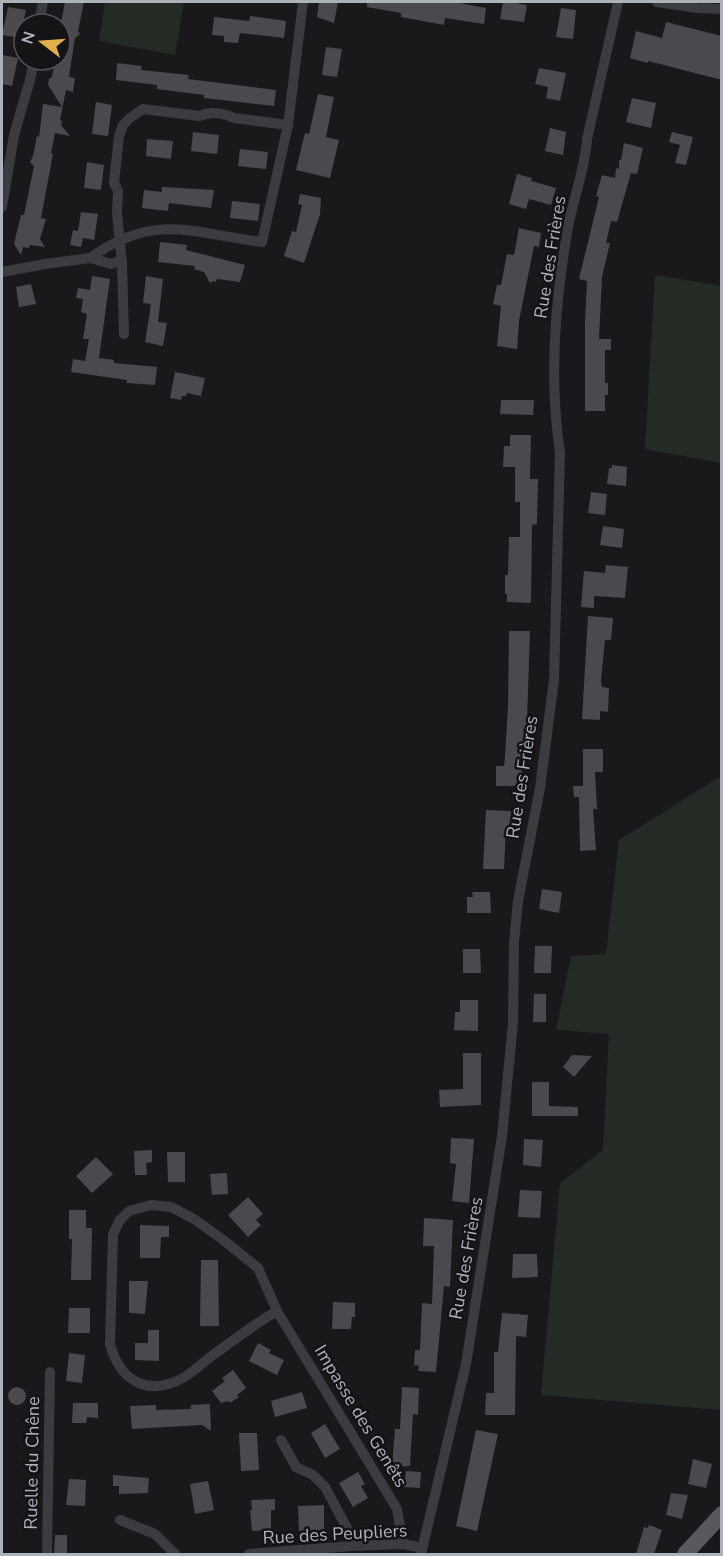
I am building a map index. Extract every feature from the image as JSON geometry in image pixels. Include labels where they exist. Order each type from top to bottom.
[{"type":"main road","points":[[689,1553],[722,1514]]},
{"type":"street","points":[[90,258],[109,245],[120,242],[137,232],[152,230],[189,229],[262,242],[288,125],[303,2]]},
{"type":"street","name":"Rue des Frières","points":[[422,1551],[466,1364],[502,1136],[513,1023],[514,941],[518,901],[540,788],[554,680],[560,452],[556,426],[555,309],[567,231],[586,158],[587,139],[618,2]]},
{"type":"street","points":[[657,2],[722,9]]},
{"type":"street","points":[[2,207],[14,135],[32,72]]},
{"type":"street","points":[[124,334],[122,260],[117,213],[118,191],[114,183],[119,136],[123,125],[142,109],[200,116],[208,112],[288,125]]},
{"type":"street","points":[[2,273],[90,258],[111,264],[122,260]]},
{"type":"street","name":"Impasse des Genêts","points":[[277,1311],[259,1321],[183,1378],[166,1384],[154,1385],[141,1384],[132,1380],[123,1373],[114,1359],[110,1344],[113,1234],[120,1220],[129,1211],[151,1205],[171,1207],[194,1219],[258,1268],[277,1311],[397,1509],[403,1544]]},
{"type":"street","name":"Ruelle du Chêne","points":[[47,1554],[50,1372]]},
{"type":"street","points":[[281,1440],[296,1467],[313,1475],[325,1487],[348,1530],[351,1546]]},
{"type":"street","points":[[120,1520],[155,1534],[175,1554]]},
{"type":"street","name":"Rue des Peupliers","points":[[249,1554],[403,1544],[422,1551]]},
{"type":"shaded area","points":[[105,2],[184,2],[175,55],[99,41]]},
{"type":"shaded area","points":[[655,275],[721,286],[721,463],[645,449]]},
{"type":"shaded area","points":[[721,776],[721,1410],[541,1395],[560,1183],[603,1150],[609,1034],[556,1030],[571,956],[606,954],[619,840]]},
{"type":"building","points":[[65,2],[84,2],[78,31],[80,34],[75,38],[72,58],[72,12],[63,12]]},
{"type":"building","points":[[319,2],[338,2],[334,23],[317,17]]},
{"type":"building","points":[[367,2],[454,2],[486,8],[484,24],[445,18],[444,25],[401,17],[401,13],[367,7]]},
{"type":"building","points":[[503,2],[527,5],[524,22],[500,19]]},
{"type":"building","points":[[8,7],[26,10],[26,12],[12,12],[12,37],[2,35]]},
{"type":"building","points":[[561,8],[576,10],[573,39],[556,37]]},
{"type":"building","points":[[250,16],[286,21],[284,38],[240,33],[238,43],[224,42],[224,36],[212,35],[214,17],[249,21]]},
{"type":"building","points":[[666,22],[722,36],[722,80],[630,58],[636,31],[662,38]]},
{"type":"building","points":[[326,47],[342,49],[337,77],[322,75]]},
{"type":"building","points":[[2,55],[12,57],[12,72],[15,72],[12,86],[2,84]]},
{"type":"building","points":[[117,63],[142,66],[141,70],[189,75],[188,79],[276,90],[274,106],[204,98],[204,95],[157,89],[157,85],[116,80]]},
{"type":"building","points":[[539,68],[566,73],[560,101],[546,98],[548,87],[535,84]]},
{"type":"building","points":[[53,72],[70,72],[69,77],[75,78],[73,92],[66,90],[60,120],[61,125],[70,136],[55,133],[41,218],[46,219],[40,239],[45,247],[30,245],[29,248],[23,247],[21,255],[14,244],[21,215],[24,215],[34,166],[30,162],[37,136],[39,137],[43,104],[62,107],[48,85]]},
{"type":"building","points":[[318,94],[334,97],[326,137],[339,140],[330,178],[296,170],[305,133],[309,134]]},
{"type":"building","points":[[632,98],[656,103],[651,128],[626,122]]},
{"type":"building","points":[[96,102],[112,105],[108,136],[92,134]]},
{"type":"building","points":[[550,128],[566,132],[563,155],[545,151]]},
{"type":"building","points":[[193,132],[219,135],[217,154],[191,151]]},
{"type":"building","points":[[672,132],[693,137],[686,165],[675,163],[680,145],[669,142]]},
{"type":"building","points":[[147,139],[173,141],[171,159],[146,156]]},
{"type":"building","points":[[624,143],[643,148],[637,174],[631,173],[617,222],[611,221],[606,243],[610,243],[602,277],[599,339],[611,339],[611,350],[605,350],[605,383],[608,383],[608,395],[605,395],[605,411],[585,411],[587,281],[579,279],[599,197],[596,196],[602,175],[615,178]]},
{"type":"building","points":[[240,149],[268,152],[266,169],[238,166]]},
{"type":"building","points":[[87,162],[104,165],[101,190],[84,188]]},
{"type":"building","points":[[517,174],[532,178],[531,181],[556,188],[551,205],[529,199],[526,209],[509,204]]},
{"type":"building","points":[[162,187],[214,190],[211,208],[169,203],[168,211],[142,208],[144,190],[162,192]]},
{"type":"building","points":[[300,194],[321,198],[320,214],[304,263],[284,256],[292,231],[296,232],[302,205],[298,204]]},
{"type":"building","points":[[232,201],[260,204],[258,221],[230,218]]},
{"type":"building","points":[[81,212],[98,214],[94,240],[83,238],[81,247],[70,245],[73,230],[78,231]]},
{"type":"building","points":[[519,228],[541,233],[539,247],[534,246],[519,321],[517,349],[497,346],[501,306],[493,304],[497,285],[501,285],[507,254],[514,255]]},
{"type":"building","points":[[160,242],[187,245],[186,250],[245,265],[240,282],[217,279],[216,282],[210,283],[204,272],[194,269],[195,266],[158,262]]},
{"type":"building","points":[[92,276],[110,279],[99,358],[114,360],[114,363],[157,367],[155,385],[127,383],[127,380],[71,372],[73,359],[85,361],[89,339],[83,339],[87,314],[81,312],[83,299],[76,298],[78,288],[90,290]]},
{"type":"building","points":[[146,276],[163,279],[158,322],[167,323],[163,346],[145,342],[151,304],[143,303]]},
{"type":"building","points":[[31,284],[36,304],[19,307],[16,287]]},
{"type":"building","points":[[175,372],[205,378],[201,396],[187,393],[186,396],[182,396],[181,400],[170,398]]},
{"type":"building","points":[[501,400],[534,400],[533,415],[500,414]]},
{"type":"building","points":[[510,435],[531,435],[530,479],[538,479],[537,524],[532,525],[531,603],[507,602],[507,594],[505,594],[509,537],[520,537],[520,502],[515,502],[515,467],[503,467],[504,446],[510,446]]},
{"type":"building","points":[[612,465],[627,467],[626,486],[607,484],[609,468],[612,468]]},
{"type":"building","points":[[591,492],[607,494],[605,515],[588,513]]},
{"type":"building","points":[[603,526],[624,529],[622,548],[600,545]]},
{"type":"building","points":[[606,565],[628,567],[625,598],[594,596],[594,608],[581,607],[584,571],[605,573]]},
{"type":"building","points":[[588,616],[613,618],[611,640],[605,640],[601,680],[602,687],[609,688],[608,712],[600,711],[600,720],[582,719]]},
{"type":"building","points":[[509,631],[530,631],[527,729],[523,729],[526,746],[524,746],[524,758],[522,758],[522,786],[496,786],[496,766],[504,766],[505,757]]},
{"type":"building","points":[[583,749],[603,749],[603,772],[595,772],[597,809],[593,809],[596,850],[580,851],[579,797],[574,797],[573,786],[583,786]]},
{"type":"building","points":[[486,810],[511,811],[510,829],[506,828],[504,869],[483,869]]},
{"type":"building","points":[[542,889],[562,892],[559,913],[539,909]]},
{"type":"building","points":[[472,892],[490,892],[491,913],[467,913],[467,897],[473,897]]},
{"type":"building","points":[[535,946],[552,946],[551,973],[534,973]]},
{"type":"building","points":[[463,949],[480,949],[481,973],[463,973]]},
{"type":"building","points":[[534,994],[546,994],[546,1022],[533,1022]]},
{"type":"building","points":[[460,1000],[478,1000],[478,1031],[454,1030],[455,1012],[460,1012]]},
{"type":"building","points":[[463,1053],[481,1053],[481,1105],[440,1107],[439,1090],[463,1089]]},
{"type":"building","points":[[572,1055],[592,1056],[574,1077],[563,1067]]},
{"type":"building","points":[[532,1082],[549,1082],[549,1106],[578,1107],[578,1116],[532,1116]]},
{"type":"building","points":[[451,1138],[474,1139],[469,1203],[452,1201],[456,1164],[450,1163]]},
{"type":"building","points":[[524,1139],[543,1140],[541,1167],[523,1165]]},
{"type":"building","points":[[152,1150],[152,1162],[146,1163],[147,1175],[135,1175],[134,1151]]},
{"type":"building","points":[[167,1152],[185,1152],[185,1182],[168,1182]]},
{"type":"building","points":[[96,1157],[113,1174],[92,1193],[76,1176]]},
{"type":"building","points":[[227,1173],[228,1194],[212,1195],[210,1174]]},
{"type":"building","points":[[520,1190],[542,1191],[540,1218],[518,1217]]},
{"type":"building","points":[[248,1197],[263,1214],[256,1220],[261,1225],[248,1237],[228,1215]]},
{"type":"building","points":[[69,1210],[86,1210],[86,1228],[92,1228],[91,1280],[71,1280],[72,1239],[69,1239]]},
{"type":"building","points":[[424,1218],[453,1220],[450,1287],[444,1286],[436,1372],[418,1371],[419,1366],[414,1365],[415,1350],[420,1350],[422,1303],[432,1304],[434,1246],[423,1246]]},
{"type":"building","points":[[140,1225],[169,1226],[169,1237],[161,1237],[160,1258],[140,1258]]},
{"type":"building","points":[[513,1254],[537,1254],[538,1277],[512,1278]]},
{"type":"building","points":[[201,1260],[218,1260],[219,1326],[200,1326]]},
{"type":"building","points":[[129,1281],[148,1281],[145,1314],[129,1313]]},
{"type":"building","points":[[333,1302],[355,1303],[355,1317],[352,1317],[351,1329],[332,1329]]},
{"type":"building","points":[[69,1308],[90,1308],[90,1333],[68,1333]]},
{"type":"building","points":[[502,1313],[528,1315],[526,1337],[516,1336],[515,1415],[485,1415],[486,1393],[494,1393],[494,1352],[498,1352]]},
{"type":"building","points":[[148,1330],[159,1330],[159,1361],[135,1360],[135,1343],[148,1343]]},
{"type":"building","points":[[258,1343],[271,1350],[269,1353],[284,1360],[277,1375],[249,1361]]},
{"type":"building","points":[[69,1353],[85,1355],[82,1383],[66,1381]]},
{"type":"building","points":[[233,1370],[246,1388],[230,1403],[228,1401],[221,1403],[212,1391],[225,1381],[222,1378]]},
{"type":"building","points":[[17,1387],[23,1390],[26,1396],[23,1402],[17,1405],[11,1402],[8,1396],[11,1390]]},
{"type":"building","points":[[402,1387],[419,1388],[418,1415],[413,1414],[410,1466],[392,1467],[395,1429],[400,1429]]},
{"type":"building","points":[[302,1392],[307,1408],[275,1417],[271,1401]]},
{"type":"building","points":[[73,1403],[98,1403],[98,1418],[87,1417],[86,1423],[72,1423]]},
{"type":"building","points":[[210,1404],[211,1431],[202,1425],[132,1429],[130,1406],[156,1405],[156,1410],[191,1409],[191,1405]]},
{"type":"building","points":[[325,1424],[340,1449],[325,1458],[311,1433]]},
{"type":"building","points":[[476,1430],[498,1434],[477,1531],[456,1526]]},
{"type":"building","points":[[239,1433],[257,1433],[259,1470],[241,1471]]},
{"type":"building","points":[[693,1459],[712,1464],[706,1488],[688,1484]]},
{"type":"building","points":[[406,1471],[421,1472],[420,1488],[404,1487]]},
{"type":"building","points":[[358,1472],[365,1484],[361,1486],[368,1498],[353,1507],[339,1483]]},
{"type":"building","points":[[113,1475],[149,1478],[148,1493],[119,1494],[119,1486],[113,1486]]},
{"type":"building","points":[[69,1479],[86,1480],[85,1506],[66,1505]]},
{"type":"building","points":[[208,1481],[214,1510],[195,1514],[190,1484]]},
{"type":"building","points":[[671,1493],[688,1495],[682,1519],[666,1515]]},
{"type":"building","points":[[275,1499],[275,1510],[271,1510],[271,1530],[252,1531],[251,1500]]},
{"type":"building","points":[[324,1505],[324,1530],[299,1531],[298,1506]]},
{"type":"building","points":[[649,1525],[662,1530],[654,1554],[636,1554],[644,1527],[648,1528]]},
{"type":"building","points":[[55,1535],[67,1535],[67,1554],[54,1554]]}]
